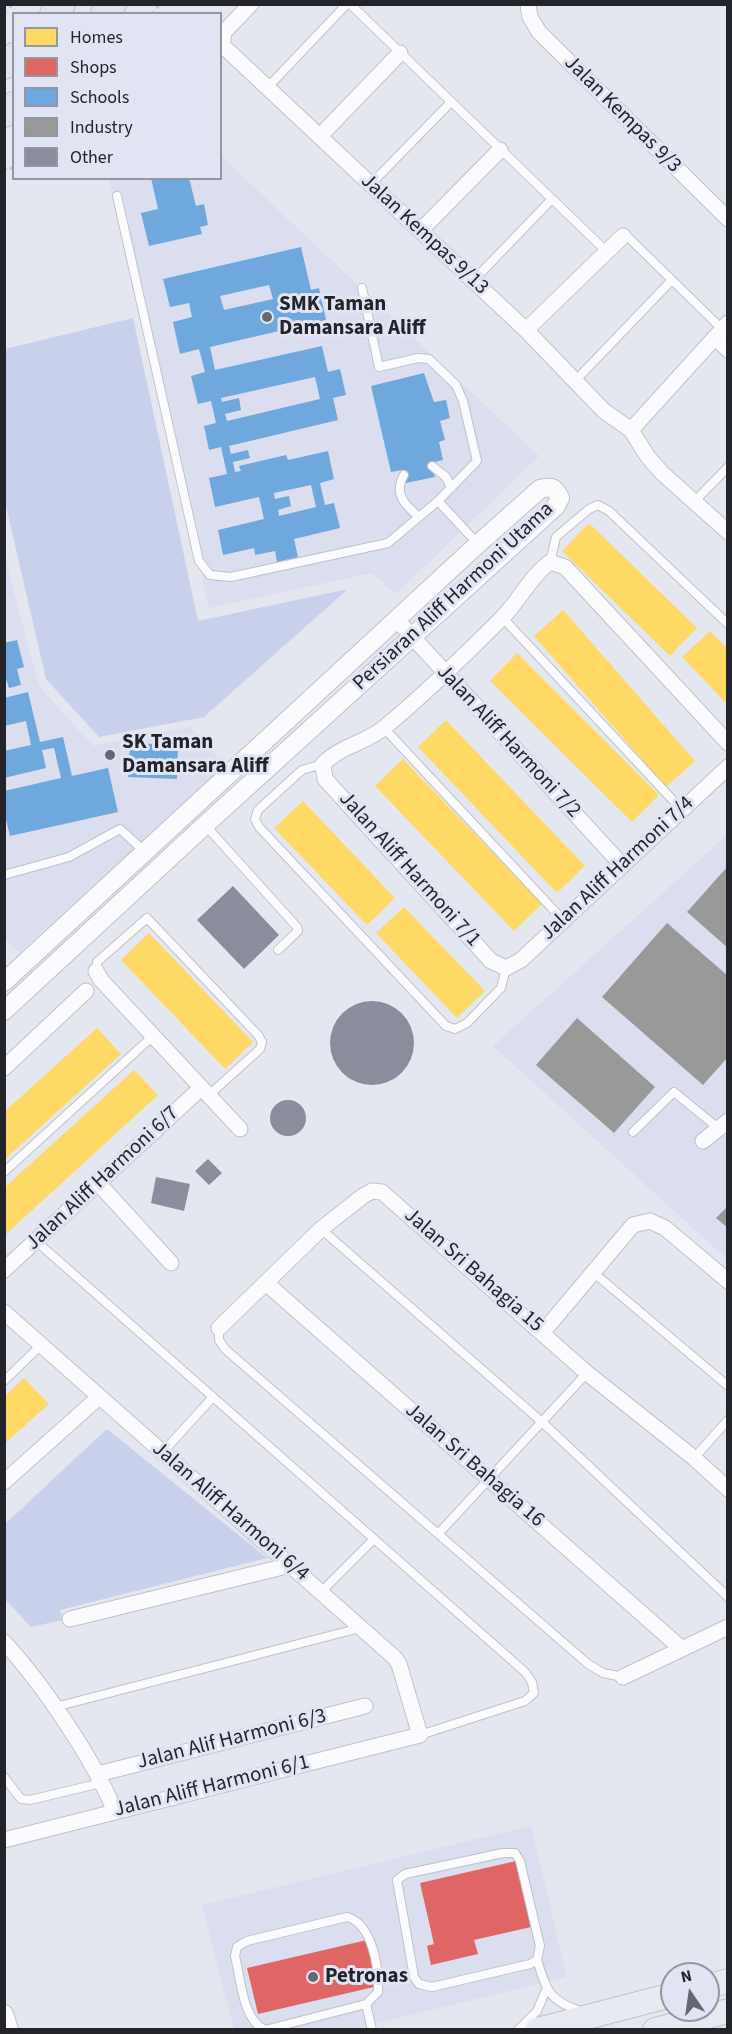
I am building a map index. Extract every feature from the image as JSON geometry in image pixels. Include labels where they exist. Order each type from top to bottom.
[{"type":"main road","points":[[537,2030],[591,2014],[660,1998]]},
{"type":"main road","points":[[655,2030],[728,2011]]},
{"type":"street","points":[[222,37],[252,4]]},
{"type":"street","name":"Jalan Kempas 9/3","points":[[528,4],[530,17],[539,32],[728,219]]},
{"type":"street","name":"Jalan Kempas 9/13","points":[[222,45],[526,330],[604,411],[631,430]]},
{"type":"street","points":[[320,136],[400,53]]},
{"type":"street","points":[[420,231],[500,150]]},
{"type":"street","points":[[526,330],[623,236]]},
{"type":"street","points":[[722,330],[728,350]]},
{"type":"street","points":[[722,330],[631,430],[648,457],[728,532]]},
{"type":"street","name":"Persiaran Aliff Harmoni Utama","points":[[4,982],[477,544],[540,489],[551,487],[556,489],[560,498],[556,506],[4,1011]]},
{"type":"street","points":[[323,764],[332,754],[361,742],[384,728],[502,617],[525,593],[538,571],[550,562],[565,567],[728,743]]},
{"type":"street","name":"Jalan Aliff Harmoni 7/2","points":[[397,620],[621,864]]},
{"type":"street","name":"Jalan Aliff Harmoni 7/1","points":[[323,764],[325,778],[491,961],[506,968]]},
{"type":"street","name":"Jalan Aliff Harmoni 7/4","points":[[506,968],[521,960],[562,919],[728,767]]},
{"type":"street","points":[[96,971],[100,980],[240,1129]]},
{"type":"street","points":[[4,1068],[86,991]]},
{"type":"street","name":"Jalan Aliff Harmoni 6/7","points":[[4,1270],[205,1091]]},
{"type":"street","points":[[703,1141],[723,1124]]},
{"type":"street","points":[[99,1184],[171,1263]]},
{"type":"street","name":"Jalan Sri Bahagia 15","points":[[219,1328],[321,1229],[363,1196],[372,1191],[382,1192],[587,1372],[694,1458],[728,1489]]},
{"type":"street","points":[[543,1332],[633,1225],[650,1221],[665,1228],[728,1281]]},
{"type":"street","name":"Jalan Sri Bahagia 16","points":[[266,1283],[682,1649]]},
{"type":"street","name":"Jalan Aliff Harmoni 6/4","points":[[4,1312],[321,1592],[399,1664],[420,1735]]},
{"type":"street","points":[[4,1482],[99,1398]]},
{"type":"street","points":[[70,1619],[291,1566]]},
{"type":"street","points":[[623,1677],[728,1627]]},
{"type":"street","points":[[4,1642],[20,1659],[100,1778],[115,1812]]},
{"type":"street","name":"Jalan Alif Harmoni 6/3","points":[[100,1778],[365,1706]]},
{"type":"street","name":"Jalan Aliff Harmoni 6/1","points":[[4,1840],[420,1735]]},
{"type":"street","points":[[4,2014],[9,2030]]},
{"type":"lane","points":[[267,88],[348,4],[606,251]]},
{"type":"lane","points":[[370,185],[451,102]]},
{"type":"lane","points":[[117,196],[200,561],[210,575],[231,576],[388,543],[438,501],[477,461],[456,385],[429,359],[418,358],[379,367],[362,288]]},
{"type":"lane","points":[[473,281],[552,199]]},
{"type":"lane","points":[[623,236],[628,237],[722,330]]},
{"type":"lane","points":[[575,381],[671,280]]},
{"type":"lane","points":[[432,466],[446,477],[451,488]]},
{"type":"lane","points":[[694,502],[728,467]]},
{"type":"lane","points":[[404,475],[399,482],[399,494],[405,505],[419,517]]},
{"type":"lane","points":[[438,501],[477,544]]},
{"type":"lane","points":[[550,562],[556,537],[589,509],[598,505],[609,511],[728,624]]},
{"type":"lane","points":[[502,617],[682,810]]},
{"type":"lane","points":[[384,728],[562,919]]},
{"type":"lane","points":[[323,764],[302,770],[258,810],[255,819],[259,827],[446,1026],[455,1029],[467,1023],[501,988],[506,968]]},
{"type":"lane","points":[[205,825],[297,927],[298,931],[278,950]]},
{"type":"lane","points":[[4,875],[69,857],[120,829],[145,852]]},
{"type":"lane","points":[[96,971],[97,962],[147,918],[258,1035],[262,1042],[260,1049],[205,1091]]},
{"type":"lane","points":[[4,1172],[154,1035]]},
{"type":"lane","points":[[633,1132],[674,1092],[723,1124]]},
{"type":"lane","points":[[321,1229],[542,1422],[728,1597]]},
{"type":"lane","points":[[36,1241],[525,1672],[534,1687],[534,1693],[525,1701],[420,1735]]},
{"type":"lane","points":[[594,1273],[728,1386]]},
{"type":"lane","points":[[219,1328],[219,1340],[225,1349],[588,1664],[603,1673],[623,1677]]},
{"type":"lane","points":[[4,1381],[41,1346]]},
{"type":"lane","points":[[439,1533],[587,1372]]},
{"type":"lane","points":[[163,1452],[213,1397]]},
{"type":"lane","points":[[694,1458],[728,1420]]},
{"type":"lane","points":[[321,1592],[373,1540]]},
{"type":"lane","points":[[53,1707],[360,1628]]},
{"type":"lane","points":[[4,1778],[21,1799],[30,1800],[100,1778]]},
{"type":"lane","points":[[537,1960],[530,1964],[432,1987],[419,1984],[414,1977],[397,1880],[405,1874],[503,1852],[515,1853],[520,1861],[540,1946],[537,1960],[546,1990],[561,2004],[591,2014]]},
{"type":"lane","points":[[347,1917],[352,1918],[367,1932],[379,1978],[378,1992],[366,2004],[265,2030],[250,2016],[235,1956],[237,1947],[247,1941],[347,1917]]},
{"type":"lane","points":[[518,2030],[537,2011],[546,1990]]},
{"type":"lane","points":[[366,2004],[372,2030]]},
{"type":"path","points":[[4,14],[13,4]]},
{"type":"shaded area","name":"SMK Taman Damansara Aliff","points":[[222,157],[539,456],[396,594],[372,573],[209,608],[109,180],[222,180]]},
{"type":"shaded area","points":[[133,318],[198,621],[348,589],[204,717],[99,737],[46,679],[5,502],[5,349]]},
{"type":"shaded area","name":"SK Taman Damansara Aliff","points":[[4,555],[39,686],[93,746],[190,727],[225,765],[19,953],[4,938]]},
{"type":"shaded area","points":[[727,835],[727,1259],[493,1046]]},
{"type":"shaded area","points":[[107,1429],[267,1558],[60,1610],[62,1620],[31,1627],[5,1599],[5,1524]]},
{"type":"shaded area","points":[[531,1826],[567,1977],[352,2029],[234,2029],[202,1905]]},
{"type":"building: Homes","points":[[589,523],[697,628],[670,656],[562,551]]},
{"type":"building: Homes","points":[[563,610],[695,761],[666,787],[534,636]]},
{"type":"building: Homes","points":[[710,631],[728,649],[728,705],[682,657]]},
{"type":"building: Homes","points":[[517,653],[659,795],[632,822],[490,681]]},
{"type":"building: Homes","points":[[446,720],[585,866],[557,893],[418,747]]},
{"type":"building: Homes","points":[[403,759],[542,904],[514,931],[375,786]]},
{"type":"building: Homes","points":[[303,801],[395,898],[367,925],[274,828]]},
{"type":"building: Homes","points":[[404,907],[485,991],[457,1018],[376,933]]},
{"type":"building: Homes","points":[[149,933],[253,1042],[225,1069],[121,960]]},
{"type":"building: Homes","points":[[97,1028],[121,1054],[4,1160],[4,1112]]},
{"type":"building: Homes","points":[[134,1070],[158,1095],[4,1236],[4,1188]]},
{"type":"building: Homes","points":[[24,1378],[49,1404],[4,1444],[4,1397]]},
{"type":"building: Shops","points":[[516,1861],[531,1927],[474,1940],[478,1954],[431,1965],[427,1946],[434,1944],[420,1883]]},
{"type":"building: Shops","name":"Petronas","points":[[367,1940],[378,1986],[258,2014],[247,1968]]},
{"type":"building: Schools","points":[[151,180],[190,180],[196,206],[204,204],[208,225],[200,227],[202,234],[149,246],[141,213],[158,209]]},
{"type":"building: Schools","points":[[301,247],[311,290],[319,288],[326,320],[210,347],[215,370],[322,346],[328,372],[340,369],[346,395],[333,398],[338,420],[229,446],[231,454],[248,450],[250,458],[233,462],[235,472],[241,471],[239,466],[286,455],[288,460],[328,451],[334,479],[320,483],[325,505],[334,503],[340,528],[294,539],[298,557],[277,562],[275,551],[255,555],[254,548],[223,555],[218,530],[264,519],[259,497],[215,507],[209,478],[227,474],[221,447],[209,450],[204,426],[216,423],[211,401],[198,404],[191,376],[205,372],[199,349],[180,354],[173,322],[192,317],[189,303],[170,307],[163,279]],"holes":[[[269,285],[273,299],[224,310],[220,296]],[[315,377],[320,399],[227,421],[225,414],[241,410],[239,398],[222,402],[221,398]],[[311,485],[316,507],[279,516],[278,510],[291,506],[289,496],[275,499],[274,493]]]},
{"type":"building: Schools","points":[[424,373],[434,402],[446,400],[450,418],[440,421],[445,440],[439,442],[443,460],[431,463],[435,477],[406,483],[403,470],[391,472],[371,386]]},
{"type":"building: Schools","points":[[17,640],[24,667],[17,669],[21,685],[9,688],[4,673],[4,643]]},
{"type":"building: Schools","points":[[28,692],[40,742],[63,737],[72,776],[108,768],[118,812],[10,836],[4,811],[4,791],[61,778],[54,748],[42,750],[46,768],[4,778],[4,751],[31,745],[26,721],[4,726],[4,698]]},
{"type":"building: Schools","points":[[130,743],[178,745],[177,779],[128,777]]},
{"type":"building: Industry","points":[[728,866],[728,948],[687,912]]},
{"type":"building: Industry","points":[[667,923],[728,976],[728,1057],[703,1085],[602,997]]},
{"type":"building: Industry","points":[[577,1018],[655,1087],[614,1133],[536,1065]]},
{"type":"building: Industry","points":[[728,1206],[728,1228],[716,1218]]},
{"type":"building: Other","points":[[233,886],[279,935],[244,969],[197,920]]},
{"type":"building: Other","points":[[372,1001],[388,1004],[402,1013],[411,1027],[414,1043],[411,1059],[402,1073],[388,1082],[372,1085],[356,1082],[342,1073],[333,1059],[330,1043],[333,1027],[342,1013],[356,1004]]},
{"type":"building: Other","points":[[288,1100],[301,1105],[306,1118],[301,1131],[288,1136],[275,1131],[270,1118],[275,1105]]},
{"type":"building: Other","points":[[208,1159],[222,1173],[209,1185],[195,1171]]},
{"type":"building: Other","points":[[156,1177],[190,1184],[184,1211],[151,1203]]},
{"type":"place","name":"SMK Taman Damansara Aliff","points":[[267,317]]},
{"type":"place","name":"SK Taman Damansara Aliff","points":[[110,755]]},
{"type":"place","name":"Petronas","points":[[313,1977]]}]
